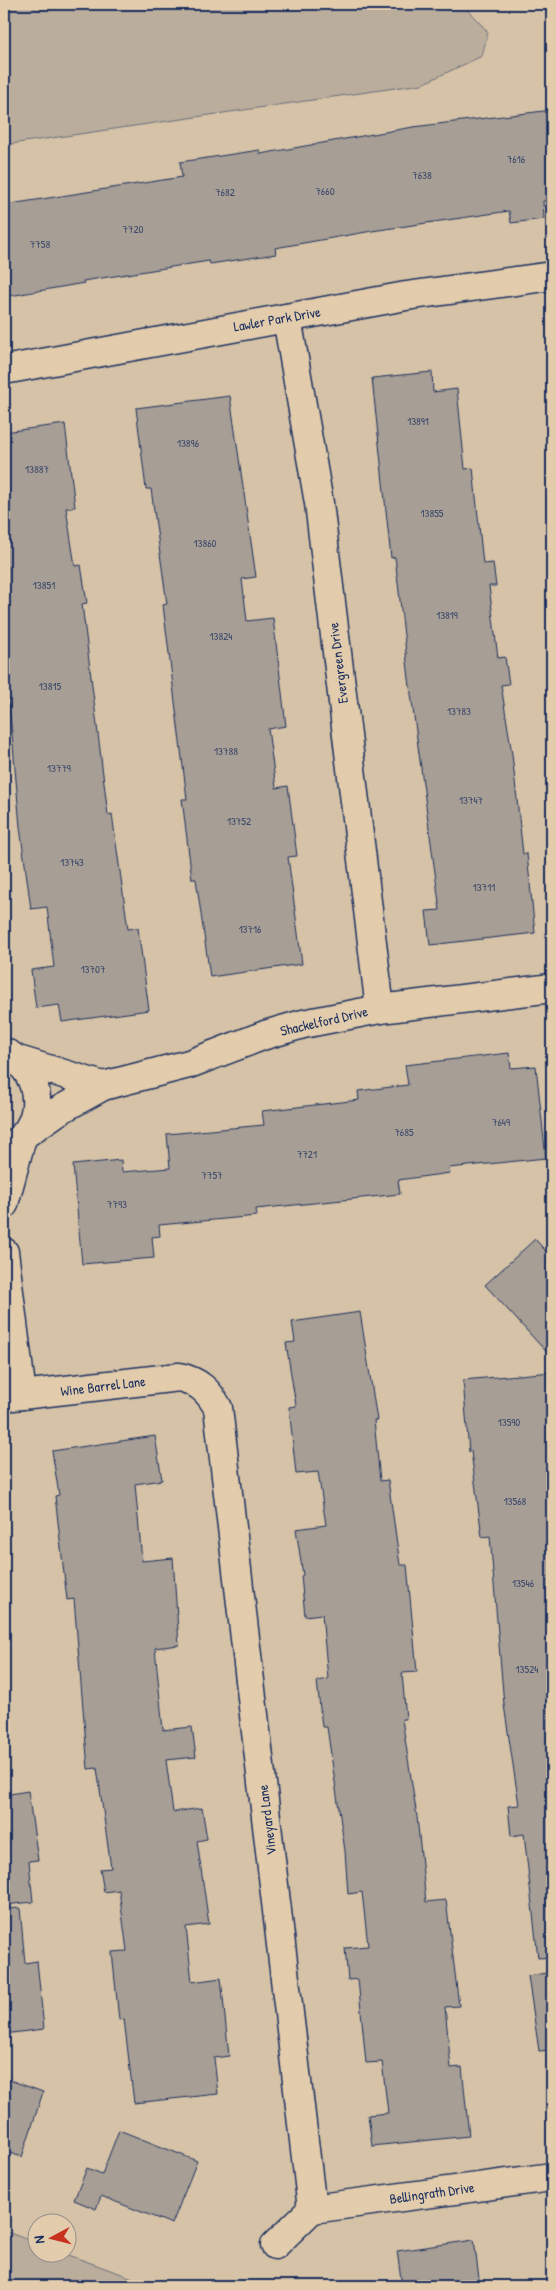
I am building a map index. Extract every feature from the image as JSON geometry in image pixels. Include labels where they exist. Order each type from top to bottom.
[{"type":"street","name":"Lawler Park Drive","points":[[4,370],[440,290],[552,276]]},
{"type":"street","name":"Evergreen Drive","points":[[287,318],[319,503],[380,1009]]},
{"type":"street","name":"Shackelford Drive","points":[[17,1140],[58,1111],[103,1086],[189,1064],[265,1035],[303,1024],[380,1009],[552,988]]},
{"type":"street","points":[[9,1052],[103,1086]]},
{"type":"street","points":[[4,1204],[17,1140],[34,1120],[37,1097],[30,1075],[9,1052]]},
{"type":"street","points":[[4,1252],[13,1396]]},
{"type":"street","name":"Wine Barrel Lane","points":[[13,1396],[172,1377],[185,1379],[200,1385]]},
{"type":"street","name":"Vineyard Lane","points":[[200,1385],[213,1399],[220,1418],[312,2209]]},
{"type":"street","name":"Bellingrath Drive","points":[[312,2209],[552,2177]]},
{"type":"street","points":[[275,2245],[312,2209]]},
{"type":"shaded area","points":[[4,4],[462,4],[488,32],[482,56],[422,84],[4,145]]},
{"type":"shaded area","points":[[4,2231],[28,2240],[28,2262],[78,2262],[78,2258],[155,2286],[4,2286]]},
{"type":"building","points":[[552,110],[552,200],[543,201],[544,219],[511,223],[509,211],[372,231],[275,248],[276,254],[210,264],[209,261],[83,281],[84,283],[4,297],[4,205],[182,177],[180,162],[260,150],[260,154],[413,127]]},
{"type":"building","points":[[432,372],[433,392],[457,389],[465,469],[473,468],[483,564],[493,563],[496,586],[489,586],[498,658],[505,657],[509,684],[501,685],[512,754],[523,854],[527,854],[535,933],[430,945],[426,911],[440,910],[409,679],[395,557],[391,558],[372,378]]},
{"type":"building","points":[[230,396],[256,577],[242,579],[247,621],[273,618],[286,726],[268,729],[276,788],[288,786],[297,856],[288,857],[302,964],[210,977],[196,879],[192,879],[182,799],[187,799],[163,605],[167,604],[151,489],[146,489],[136,408]]},
{"type":"building","points":[[65,424],[75,507],[66,508],[75,566],[81,565],[87,603],[82,604],[108,815],[112,814],[128,929],[138,928],[149,1010],[62,1022],[59,1005],[36,1008],[31,970],[54,967],[47,907],[31,909],[20,827],[4,666],[4,432]]},
{"type":"building","points":[[509,1053],[511,1068],[536,1066],[546,1158],[449,1168],[450,1173],[398,1180],[400,1194],[256,1209],[257,1216],[159,1225],[160,1236],[152,1237],[154,1258],[82,1264],[73,1165],[121,1160],[122,1172],[170,1168],[167,1134],[264,1125],[262,1111],[359,1100],[358,1091],[408,1085],[405,1065]]},
{"type":"building","points":[[535,1239],[552,1258],[552,1358],[485,1285]]},
{"type":"building","points":[[360,1312],[377,1420],[374,1420],[380,1481],[388,1480],[400,1565],[407,1565],[417,1672],[402,1673],[406,1719],[402,1719],[417,1817],[426,1902],[446,1900],[459,2006],[445,2007],[451,2068],[462,2067],[469,2136],[372,2146],[368,2115],[388,2113],[382,2062],[366,2063],[358,1979],[348,1980],[345,1948],[368,1946],[362,1892],[348,1894],[345,1851],[327,1727],[322,1727],[317,1681],[328,1679],[322,1614],[305,1616],[301,1576],[303,1575],[296,1529],[326,1525],[318,1472],[296,1474],[289,1407],[296,1406],[286,1343],[295,1342],[292,1322]]},
{"type":"building","points":[[552,1372],[552,1406],[550,1406],[552,1438],[552,1957],[538,1958],[524,1834],[511,1836],[508,1806],[519,1805],[504,1705],[490,1536],[482,1537],[471,1451],[469,1452],[463,1380]]},
{"type":"building","points":[[155,1436],[162,1480],[135,1484],[142,1561],[173,1558],[179,1645],[155,1648],[163,1730],[192,1727],[196,1757],[166,1760],[173,1812],[202,1808],[207,1839],[197,1841],[209,1924],[186,1927],[192,1982],[221,1978],[229,2056],[214,2058],[218,2094],[134,2103],[124,2019],[119,2020],[112,1952],[127,1951],[119,1890],[104,1892],[100,1869],[111,1868],[97,1768],[88,1769],[74,1599],[67,1600],[55,1496],[59,1495],[52,1451]]},
{"type":"building","points":[[28,1791],[38,1860],[29,1861],[33,1902],[4,1905],[4,1795]]},
{"type":"building","points":[[20,1908],[25,1963],[37,1961],[44,2029],[4,2034],[4,1909]]},
{"type":"building","points":[[552,1972],[552,2050],[539,2051],[528,1976]]},
{"type":"building","points":[[4,2078],[43,2092],[22,2157],[4,2151]]},
{"type":"building","points":[[119,2130],[197,2161],[172,2224],[101,2196],[96,2209],[74,2200],[87,2168],[102,2174]]},
{"type":"building","points":[[474,2240],[480,2286],[402,2286],[397,2251]]}]
